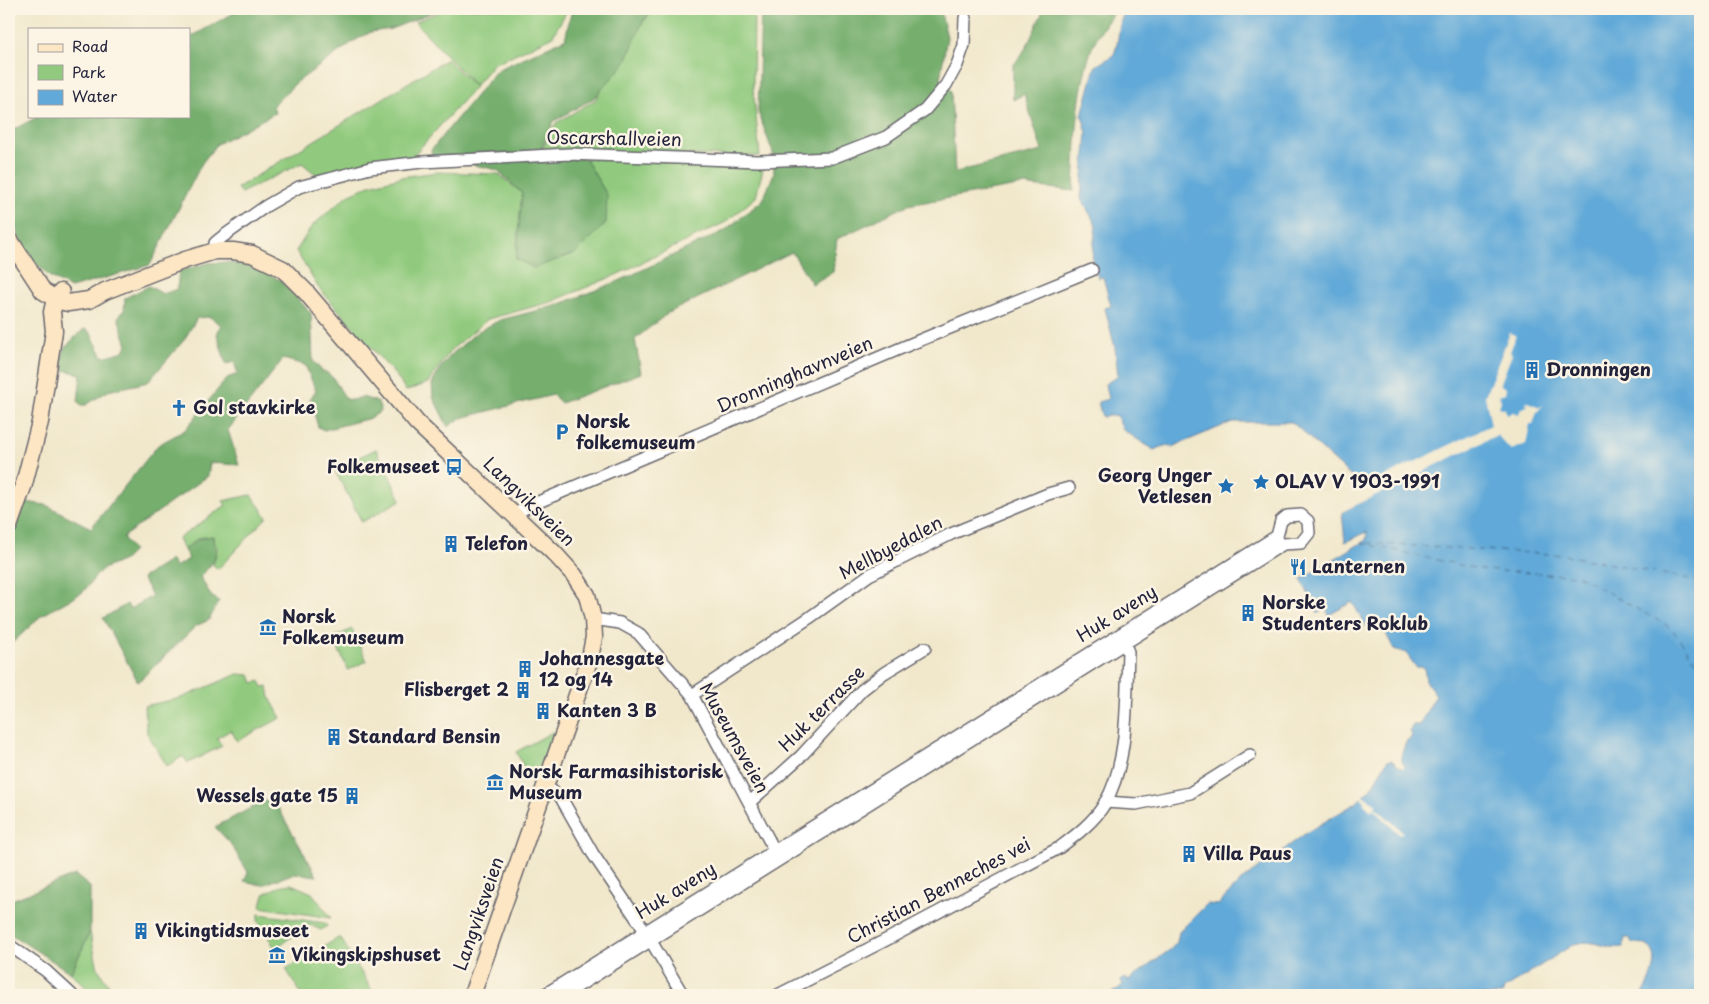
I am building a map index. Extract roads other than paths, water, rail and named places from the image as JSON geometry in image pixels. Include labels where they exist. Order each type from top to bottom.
[{"type":"street","name":"Oscarshallveien","points":[[215,251],[215,243],[266,206],[300,188],[370,168],[422,162],[569,154],[758,161],[832,158],[886,137],[925,110],[946,85],[957,65],[964,45],[965,18]]},
{"type":"street","name":"Langviksveien","points":[[9,239],[26,266],[60,297],[105,291],[185,260],[215,251],[252,254],[283,269],[306,292],[404,409],[574,575],[587,595],[593,619],[594,637],[590,658],[472,995]]},
{"type":"street","name":"Dronninghavnveien","points":[[513,515],[529,506],[918,341],[1092,270]]},
{"type":"street","points":[[9,526],[24,484],[40,422],[54,332],[61,320],[60,297]]},
{"type":"street","name":"Mellbyedalen","points":[[692,695],[809,618],[869,575],[951,534],[1048,494],[1069,488]]},
{"type":"street","name":"Huk aveny","points":[[882,789],[943,759],[999,716],[1195,593],[1283,544],[1301,543],[1309,533],[1308,521],[1301,515],[1287,516],[1276,536],[1195,593]]},
{"type":"street","name":"Museumsveien","points":[[593,619],[620,623],[638,633],[692,695],[777,855]]},
{"type":"street","name":"Christian Benneches vei","points":[[778,995],[884,942],[1058,848],[1074,837],[1106,802],[1120,763],[1128,652],[1122,638]]},
{"type":"street","name":"Huk terrasse","points":[[750,802],[801,756],[862,690],[884,673],[925,648]]},
{"type":"street","name":"Huk aveny","points":[[544,995],[647,936],[830,822],[882,789],[936,748],[999,716]]},
{"type":"street","points":[[936,748],[943,759]]},
{"type":"street","points":[[1106,802],[1136,804],[1190,794],[1250,755]]},
{"type":"street","points":[[545,786],[560,796],[593,854],[684,995]]},
{"type":"street","name":"Huk aveny","points":[[564,995],[647,936]]},
{"type":"street","points":[[9,945],[46,971],[72,995]]},
{"type":"water","points":[[1126,9],[1700,9],[1700,995],[1634,995],[1643,994],[1651,978],[1655,961],[1654,954],[1650,948],[1643,944],[1632,943],[1630,938],[1625,938],[1623,947],[1610,947],[1588,942],[1574,944],[1504,989],[1502,995],[1110,995],[1123,985],[1121,980],[1126,978],[1128,981],[1171,949],[1177,942],[1179,932],[1207,904],[1218,905],[1241,881],[1309,831],[1356,803],[1371,788],[1387,761],[1391,760],[1403,769],[1405,766],[1402,754],[1407,741],[1409,741],[1412,735],[1410,731],[1413,725],[1419,725],[1436,695],[1426,681],[1424,667],[1416,667],[1406,653],[1394,649],[1381,624],[1369,630],[1352,602],[1329,615],[1326,609],[1318,613],[1301,579],[1366,540],[1367,532],[1345,542],[1342,512],[1369,498],[1363,487],[1292,422],[1232,422],[1172,447],[1167,445],[1154,450],[1123,430],[1117,415],[1102,417],[1098,402],[1108,399],[1105,384],[1118,376],[1115,348],[1105,308],[1111,306],[1103,277],[1098,278],[1092,259],[1096,225],[1081,198],[1087,133],[1082,115],[1095,67],[1114,54],[1121,20]]},
{"type":"place","name":"Dronningen","points":[[1532,370]]},
{"type":"place","name":"Gol stavkirke","points":[[179,408]]},
{"type":"place","name":"Norsk folkemuseum","points":[[562,432]]},
{"type":"place","name":"Folkemuseet","points":[[454,467]]},
{"type":"place","name":"OLAV V 1903-1991","points":[[1261,482]]},
{"type":"place","name":"Georg Unger Vetlesen","points":[[1226,486]]},
{"type":"place","name":"Telefon","points":[[451,544]]},
{"type":"place","name":"Lanternen","points":[[1298,567]]},
{"type":"place","name":"Norske Studenters Roklub","points":[[1248,613]]},
{"type":"place","name":"Norsk Folkemuseum","points":[[268,627]]},
{"type":"place","name":"Johannesgate 12 og 14","points":[[525,669]]},
{"type":"place","name":"Flisberget 2","points":[[523,690]]},
{"type":"place","name":"Kanten 3 B","points":[[543,711]]},
{"type":"place","name":"Standard Bensin","points":[[334,737]]},
{"type":"place","name":"Norsk Farmasihistorisk Museum","points":[[495,782]]},
{"type":"place","name":"Wessels gate 15","points":[[352,796]]},
{"type":"place","name":"Villa Paus","points":[[1189,854]]},
{"type":"place","name":"Vikingtidsmuseet","points":[[141,931]]},
{"type":"place","name":"Vikingskipshuset","points":[[277,955]]}]
